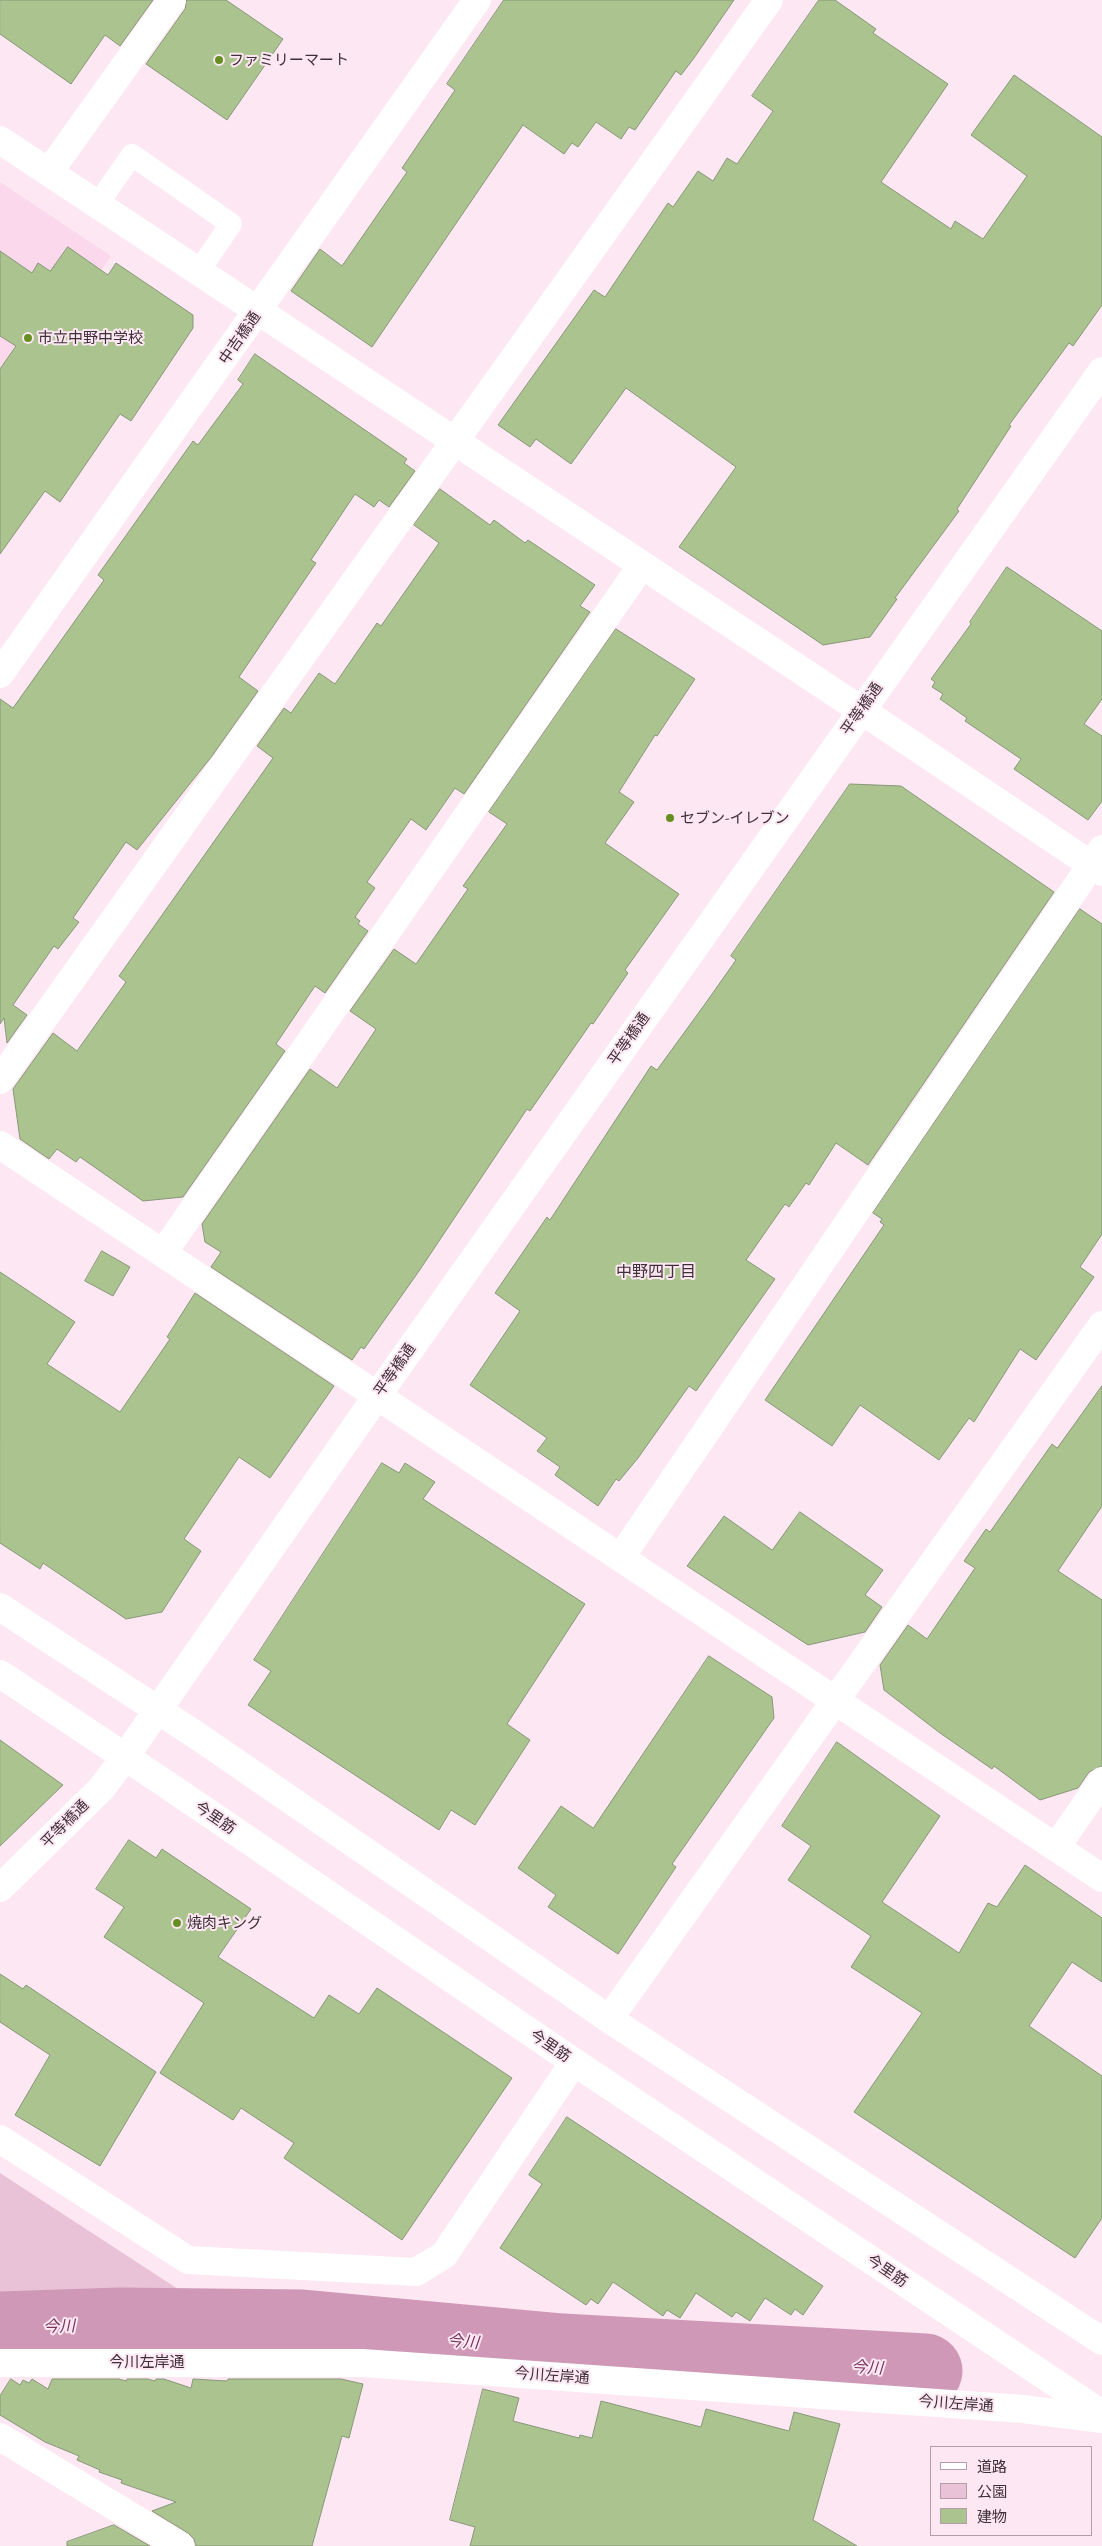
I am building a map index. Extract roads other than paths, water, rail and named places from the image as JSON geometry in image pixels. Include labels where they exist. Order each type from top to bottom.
[{"type":"street","points":[[49,172],[172,0]]},
{"type":"street","name":"中吉橋通","points":[[0,674],[477,0]]},
{"type":"street","points":[[0,1080],[769,0]]},
{"type":"street","points":[[0,140],[861,710],[1098,862],[621,1557]]},
{"type":"street","name":"平等橋通","points":[[0,1888],[101,1789],[125,1757],[377,1396],[1102,370]]},
{"type":"street","points":[[163,1253],[642,565]]},
{"type":"street","points":[[0,1144],[836,1699],[1102,1878]]},
{"type":"street","points":[[609,2019],[1102,1325]]},
{"type":"street","points":[[0,1607],[159,1710],[609,2019],[1102,2341]]},
{"type":"street","name":"今里筋","points":[[0,1674],[574,2062],[1102,2414]]},
{"type":"street","points":[[1056,1846],[1102,1781]]},
{"type":"street","points":[[0,2139],[188,2260],[416,2272],[444,2255],[574,2062]]},
{"type":"street","name":"今川左岸通","points":[[0,2363],[362,2363],[1023,2409],[1102,2419]]},
{"type":"street","points":[[0,2437],[180,2546]]},
{"type":"lane","points":[[97,205],[132,155],[232,224],[198,272]]},
{"type":"waterway","name":"今川","points":[[0,2329],[119,2325],[302,2327],[562,2351],[925,2371]]},
{"type":"place","name":"ファミリーマート","points":[[219,60]]},
{"type":"place","name":"市立中野中学校","points":[[28,338]]},
{"type":"place","name":"セブン-イレブン","points":[[670,818]]},
{"type":"place","name":"焼肉キング","points":[[177,1923]]},
{"type":"district","name":"中野四丁目","points":[[656,1272]]}]
